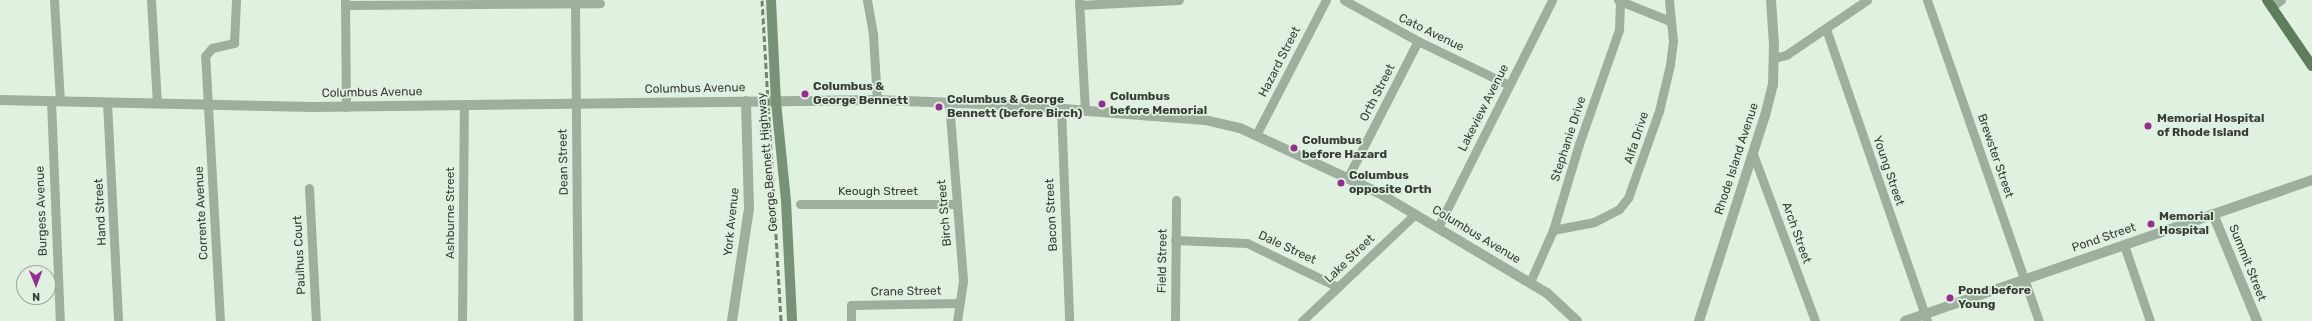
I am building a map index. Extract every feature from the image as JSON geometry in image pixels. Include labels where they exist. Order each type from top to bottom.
[{"type":"main road","name":"George Bennett Highway","points":[[771,0],[776,102],[786,201],[792,321]]},
{"type":"main road","points":[[2269,3],[2312,66]]},
{"type":"street","name":"Burgess Avenue","points":[[54,0],[60,321]]},
{"type":"street","points":[[151,0],[157,103]]},
{"type":"street","name":"Corrente Avenue","points":[[220,321],[205,56],[212,48],[234,43],[236,0]]},
{"type":"street","points":[[867,0],[873,35],[877,100]]},
{"type":"street","points":[[1085,110],[1079,3],[1178,0]]},
{"type":"street","name":"Hazard Street","points":[[1256,135],[1326,0]]},
{"type":"street","name":"Cato Avenue","points":[[1344,0],[1418,41],[1509,85]]},
{"type":"street","name":"Lakeview Avenue","points":[[1438,228],[1552,0]]},
{"type":"street","points":[[1620,0],[1670,21]]},
{"type":"street","name":"Stephanie Drive","points":[[1530,282],[1553,230],[1584,130],[1619,30],[1620,0]]},
{"type":"street","name":"Alfa Drive","points":[[1553,230],[1594,222],[1619,209],[1628,198],[1659,110],[1670,65],[1673,41],[1669,0]]},
{"type":"street","name":"Rhode Island Avenue","points":[[1700,320],[1753,154],[1773,85],[1774,58],[1770,0]]},
{"type":"street","points":[[1774,58],[1786,56],[1867,0]]},
{"type":"street","name":"Brewster Street","points":[[1927,0],[2039,321]]},
{"type":"street","points":[[2269,3],[2281,0]]},
{"type":"street","points":[[346,107],[345,3],[600,3]]},
{"type":"street","name":"Dean Street","points":[[575,4],[578,321]]},
{"type":"street","name":"Young Street","points":[[1826,29],[1926,318]]},
{"type":"street","name":"Orth Street","points":[[1348,177],[1418,41]]},
{"type":"street","name":"Columbus Avenue","points":[[0,100],[346,107],[877,100],[1061,108],[1205,120],[1240,128],[1348,177],[1415,214],[1530,282],[1547,293],[1577,321]]},
{"type":"street","name":"York Avenue","points":[[732,321],[749,209],[746,101]]},
{"type":"street","name":"Hand Street","points":[[107,102],[118,321]]},
{"type":"street","name":"Birch Street","points":[[949,102],[963,280],[956,321]]},
{"type":"street","name":"Ashburne Street","points":[[462,321],[464,105]]},
{"type":"street","name":"Bacon Street","points":[[1061,108],[1070,321]]},
{"type":"street","name":"Arch Street","points":[[1753,154],[1815,321]]},
{"type":"street","name":"Pond Street","points":[[1905,321],[1926,318],[2025,280],[2312,180]]},
{"type":"street","name":"Paulhus Court","points":[[309,188],[316,321]]},
{"type":"street","name":"Field Street","points":[[1175,321],[1176,200]]},
{"type":"street","name":"Keough Street","points":[[800,204],[956,204]]},
{"type":"street","name":"Lake Street","points":[[1302,321],[1415,214]]},
{"type":"street","name":"Summit Street","points":[[2213,214],[2257,321]]},
{"type":"street","name":"Dale Street","points":[[1175,240],[1247,243],[1338,287]]},
{"type":"street","points":[[2124,245],[2150,321]]},
{"type":"street","name":"Crane Street","points":[[850,321],[851,305],[960,303]]},
{"type":"railway","points":[[762,0],[781,321]]},
{"type":"place","name":"Columbus & George Bennett","points":[[805,94]]},
{"type":"place","name":"Columbus before Memorial","points":[[1102,104]]},
{"type":"place","name":"Columbus & George Bennett (before Birch)","points":[[939,107]]},
{"type":"place","name":"Memorial Hospital of Rhode Island","points":[[2148,126]]},
{"type":"place","name":"Columbus before Hazard","points":[[1294,148]]},
{"type":"place","name":"Columbus opposite Orth","points":[[1341,183]]},
{"type":"place","name":"Memorial Hospital","points":[[2151,224]]},
{"type":"place","name":"Pond before Young","points":[[1950,298]]}]
